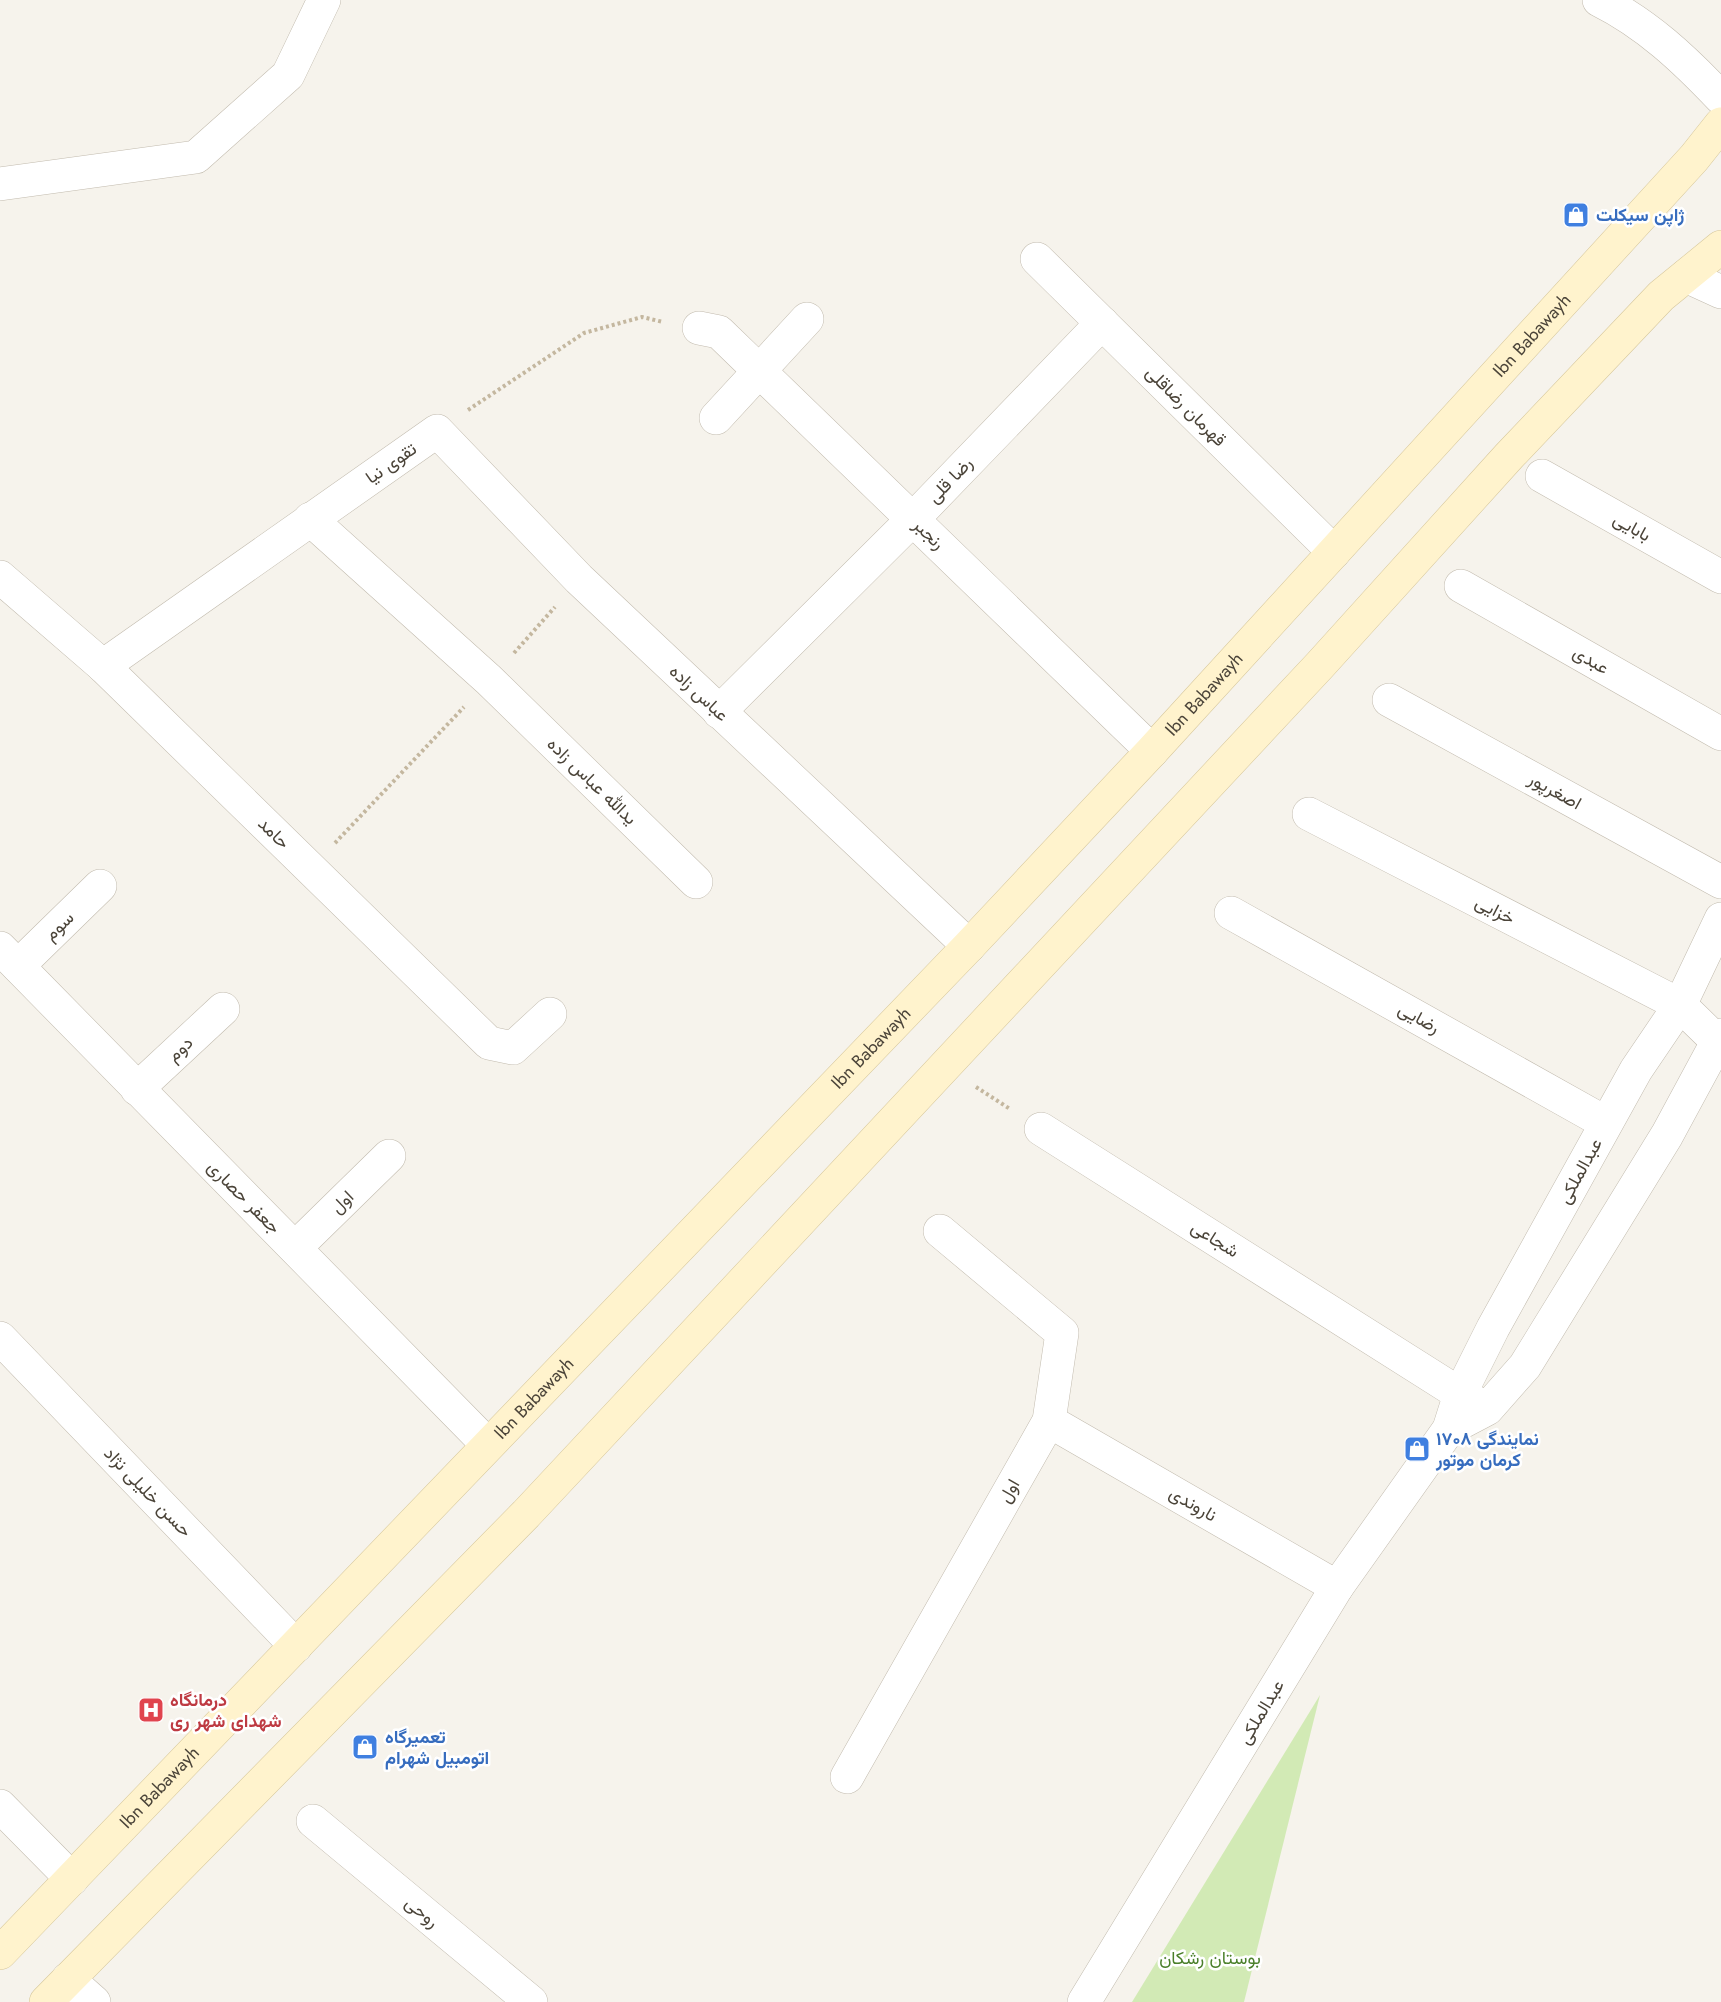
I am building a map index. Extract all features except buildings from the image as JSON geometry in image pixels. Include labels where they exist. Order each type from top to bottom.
[{"type":"main road","name":"Ibn Babawayh","points":[[0,1953],[969,946],[1152,751],[1694,158],[1721,124]]},
{"type":"main road","points":[[46,2002],[526,1514],[1320,665],[1509,456],[1661,296],[1721,247]]},
{"type":"street","points":[[0,184],[196,157],[288,75],[324,0]]},
{"type":"street","points":[[1599,0],[1626,14],[1682,57],[1721,98]]},
{"type":"street","name":"قهرمان رضاقلی","points":[[1037,259],[1334,552]]},
{"type":"street","points":[[1686,276],[1721,292]]},
{"type":"street","points":[[716,418],[807,319]]},
{"type":"street","name":"رضا قلی","points":[[719,712],[913,519],[1102,323]]},
{"type":"street","name":"رنجبر","points":[[699,328],[719,332],[1152,751]]},
{"type":"street","name":"تقوی نیا","points":[[104,666],[437,431]]},
{"type":"street","name":"عباس زاده","points":[[437,431],[579,579],[969,946]]},
{"type":"street","name":"بابایی","points":[[1542,476],[1721,577]]},
{"type":"street","name":"یدالله عباس زاده","points":[[310,519],[489,680],[696,882]]},
{"type":"street","name":"حامد","points":[[0,577],[104,666],[489,1043],[513,1048],[550,1014]]},
{"type":"street","name":"عبدی","points":[[1461,586],[1721,734]]},
{"type":"street","name":"اصغرپور","points":[[1389,700],[1721,882]]},
{"type":"street","name":"خزایی","points":[[1309,814],[1680,1005],[1719,1039]]},
{"type":"street","name":"سوم","points":[[9,957],[100,886]]},
{"type":"street","name":"رضایی","points":[[1231,913],[1606,1123]]},
{"type":"street","name":"عبدالملکی","points":[[1473,1402],[1492,1328],[1636,1070],[1680,1005],[1721,919]]},
{"type":"street","name":"جعفر حصاری","points":[[9,957],[488,1445]]},
{"type":"street","name":"دوم","points":[[137,1089],[223,1009]]},
{"type":"street","name":"عبدالملکی","points":[[1084,2002],[1337,1587],[1449,1430],[1473,1402],[1525,1366],[1667,1135],[1719,1039]]},
{"type":"street","name":"شجاعی","points":[[1041,1129],[1473,1402]]},
{"type":"street","name":"اول","points":[[295,1248],[389,1156]]},
{"type":"street","name":"اول","points":[[847,1777],[1049,1421],[1062,1333],[940,1232]]},
{"type":"street","name":"حسن خلیلی نژاد","points":[[0,1338],[296,1646]]},
{"type":"street","name":"ناروندی","points":[[1049,1421],[1337,1587]]},
{"type":"street","points":[[0,1806],[72,1879]]},
{"type":"street","name":"روحی","points":[[313,1821],[531,2002]]},
{"type":"street","points":[[69,1978],[94,2002]]},
{"type":"path","points":[[437,431],[584,333],[642,317],[699,328]]},
{"type":"path","points":[[311,869],[489,680],[579,579]]},
{"type":"path","points":[[944,1067],[1041,1129]]},
{"type":"green space","name":"بوستان رشکان","points":[[1320,1695],[1244,2002],[1132,2002]]},
{"type":"place","name":"ژاپن سیکلت","points":[[1576,215]]},
{"type":"place","name":"نمایندگی ۱۷۰۸ کرمان موتور","points":[[1417,1449]]},
{"type":"place","name":"درمانگاه شهدای شهر ری","points":[[151,1710]]},
{"type":"place","name":"تعمیرگاه اتومبیل شهرام","points":[[365,1747]]}]
